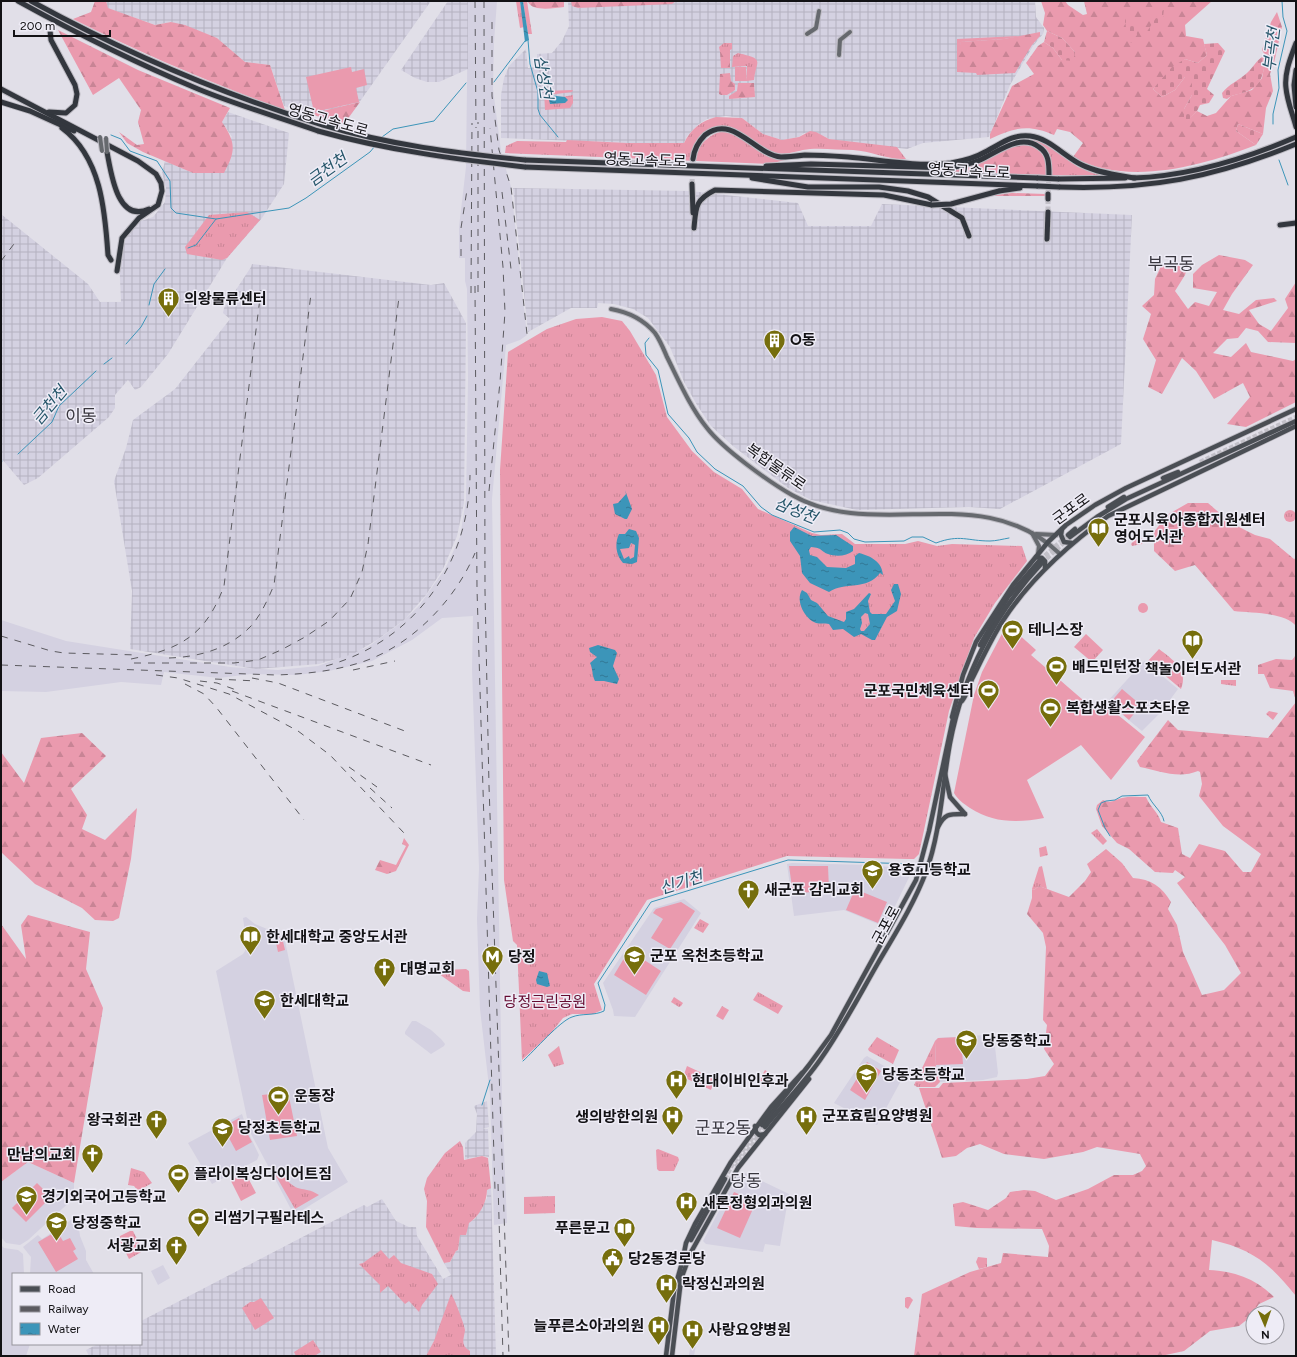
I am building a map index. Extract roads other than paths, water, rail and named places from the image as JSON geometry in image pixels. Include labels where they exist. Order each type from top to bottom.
[{"type":"highway","points":[[15,1],[26,5]]},
{"type":"highway","name":"영동고속도로","points":[[18,1],[67,28],[198,89],[270,116],[318,131],[396,150],[525,167],[917,174],[1058,179],[1135,178],[1154,177],[1227,162],[1296,137]]},
{"type":"highway","name":"영동고속도로","points":[[31,1],[69,22],[200,82],[271,109],[323,125],[396,144],[450,153],[525,160],[941,182],[1120,188],[1191,178],[1230,169],[1296,144]]},
{"type":"highway","points":[[45,111],[66,113],[75,105],[77,100],[75,85],[51,40],[50,30]]},
{"type":"highway","points":[[1296,43],[1289,62],[1286,82],[1286,89],[1296,127]]},
{"type":"highway","points":[[1296,70],[1294,85],[1296,107]]},
{"type":"highway","points":[[1,89],[138,161],[156,174],[161,183],[162,191],[158,205],[139,218],[122,238],[117,271]]},
{"type":"highway","points":[[1,102],[30,111],[55,122],[148,170],[154,176],[158,184],[158,199],[155,204],[144,211],[138,212],[132,210],[121,201],[113,183],[104,152]]},
{"type":"highway","points":[[55,122],[73,136],[90,163],[103,204],[108,255],[111,260]]},
{"type":"highway","points":[[693,159],[697,145],[708,134],[715,130],[728,129],[744,136],[767,153],[780,157],[847,157],[929,163],[960,162],[986,152],[1006,140],[1017,136],[1031,136],[1046,142],[1069,159],[1084,166],[1135,178]]},
{"type":"highway","points":[[734,171],[811,164],[950,168],[973,163],[1015,143],[1026,141],[1043,149],[1049,161],[1049,174]]},
{"type":"highway","points":[[734,171],[808,187],[879,187],[908,191],[928,197],[962,218],[969,236]]},
{"type":"highway","points":[[692,184],[694,228],[696,208],[703,196],[715,190],[817,194],[877,194],[932,206],[951,204],[999,191],[1035,186]]},
{"type":"highway","points":[[1047,239],[1048,212]]},
{"type":"highway","points":[[1280,225],[1296,223]]},
{"type":"main road","points":[[806,34],[816,28],[819,11]]},
{"type":"main road","points":[[839,55],[840,40],[850,32]]},
{"type":"main road","points":[[100,137],[104,152]]},
{"type":"main road","points":[[104,152],[106,138]]},
{"type":"main road","name":"복합물류로","points":[[611,309],[630,314],[656,334],[692,406],[708,429],[764,476],[792,495],[810,504],[845,513],[960,513],[993,518],[1015,525],[1048,542],[1060,554]]},
{"type":"main road","name":"군포로","points":[[1039,559],[1008,597],[985,635],[966,676],[952,720],[931,824],[918,876],[891,928],[831,1035],[764,1126],[814,1068],[846,1019],[916,895],[926,870],[936,833],[959,704],[978,655],[999,618],[1039,559],[1048,542],[1062,529],[1095,505],[1126,488],[1296,409]]},
{"type":"main road","name":"군포로","points":[[1200,462],[1116,501],[1069,536],[1097,516],[1126,499],[1296,421]]},
{"type":"main road","name":"군포로","points":[[959,704],[967,695],[975,674],[1004,619],[1034,580],[1072,543],[1108,516],[1296,426]]},
{"type":"main road","points":[[1062,529],[1062,539],[1064,542],[1072,543]]},
{"type":"main road","points":[[1045,568],[1045,561],[1042,558],[1039,559],[1038,546],[1033,534],[1056,535]]},
{"type":"main road","name":"군포로","points":[[952,720],[952,713],[963,675],[976,642],[1002,600],[1039,559]]},
{"type":"main road","points":[[936,833],[945,817],[965,814],[950,797],[944,768],[945,751]]},
{"type":"main road","points":[[666,1356],[674,1291],[686,1243],[695,1224],[727,1179],[738,1168],[804,1085],[814,1068]]},
{"type":"main road","points":[[672,1356],[681,1279],[690,1254],[755,1126],[798,1076],[805,1071]]},
{"type":"main road","points":[[755,1126],[756,1132],[759,1135],[765,1134]]},
{"type":"water","points":[[520,1],[523,1],[529,40],[525,42]]},
{"type":"water","points":[[548,95],[565,97],[568,100],[565,103],[550,104]]},
{"type":"water","points":[[625,490],[632,509],[627,519],[615,514],[613,504],[618,503],[626,494]]},
{"type":"water","points":[[794,527],[812,536],[836,535],[853,546],[853,551],[851,553],[838,556],[828,554],[815,547],[811,547],[809,550],[810,555],[817,557],[827,567],[846,568],[855,564],[855,556],[859,553],[875,560],[880,566],[883,575],[880,573],[875,579],[869,582],[842,587],[829,592],[810,583],[802,573],[800,556],[790,541],[790,532]]},
{"type":"water","points":[[629,529],[636,531],[639,538],[637,562],[632,564],[623,563],[617,552],[616,544],[619,534],[625,534]],"holes":[[[631,543],[635,545],[634,557],[630,559],[629,556],[624,559],[620,549],[629,548]]]},
{"type":"water","points":[[894,584],[898,584],[901,594],[897,611],[887,617],[875,640],[861,634],[854,637],[843,629],[833,630],[829,624],[812,621],[805,614],[800,604],[800,594],[802,590],[807,593],[811,600],[817,603],[828,616],[844,622],[846,619],[846,612],[854,609],[869,593],[871,594],[868,601],[870,612],[872,614],[886,614],[895,601],[891,590]],"holes":[[[865,613],[868,614],[870,624],[864,631],[861,631],[861,617]]]},
{"type":"water","points":[[598,645],[615,650],[617,653],[613,666],[619,679],[617,684],[604,681],[595,681],[593,677],[590,663],[597,657],[590,652],[589,648]]},
{"type":"water","points":[[539,971],[547,973],[550,986],[547,987],[537,984],[536,980]]},
{"type":"waterway","name":"부곡천","points":[[1273,124],[1273,114],[1279,88],[1278,70],[1287,31],[1283,17],[1282,1]]},
{"type":"waterway","name":"삼성천","points":[[528,40],[530,64],[538,92],[538,109],[540,115],[558,137]]},
{"type":"waterway","points":[[494,82],[525,41]]},
{"type":"waterway","name":"금천천","points":[[382,137],[393,129],[434,121],[466,83]]},
{"type":"waterway","points":[[111,135],[121,139],[130,151],[157,161],[170,181],[171,208],[176,213],[216,219]]},
{"type":"waterway","name":"금천천","points":[[188,248],[196,245],[216,219],[289,208],[306,198],[370,152],[375,146]]},
{"type":"waterway","name":"부곡천","points":[[1279,160],[1288,185]]},
{"type":"waterway","name":"금천천","points":[[149,305],[154,284],[165,269]]},
{"type":"waterway","name":"금천천","points":[[126,344],[141,327],[147,316]]},
{"type":"waterway","name":"삼성천","points":[[649,338],[645,343],[646,355],[658,370],[668,414],[689,438],[697,452],[715,469],[743,486],[761,507],[772,515],[814,532],[840,530],[848,533],[854,539],[865,542],[904,541],[912,537],[923,537],[936,543],[958,538],[982,541],[1009,538]]},
{"type":"waterway","name":"금천천","points":[[104,364],[112,358]]},
{"type":"waterway","name":"금천천","points":[[18,454],[52,422],[59,406],[96,371]]},
{"type":"waterway","points":[[1110,836],[1098,810],[1101,803],[1115,800],[1122,796],[1148,795],[1163,817],[1164,821]]},
{"type":"waterway","name":"신기천","points":[[523,1061],[554,1030],[567,1020],[576,1016],[604,1011],[605,1005],[598,983],[651,902],[788,860],[913,864]]},
{"type":"waterway","points":[[482,1105],[490,1080]]},
{"type":"tunnel","points":[[692,184],[693,159]]},
{"type":"tunnel","points":[[1048,194],[1049,175]]},
{"type":"tunnel","points":[[1048,199],[1048,212]]},
{"type":"tunnel","points":[[1200,462],[1296,417]]},
{"type":"tunnel","points":[[1040,560],[1068,535]]},
{"type":"tunnel","points":[[1042,563],[1070,537]]},
{"type":"tunnel","points":[[725,1179],[732,1165],[762,1125]]},
{"type":"tunnel","points":[[736,1167],[765,1127]]},
{"type":"railway","points":[[475,1],[476,128]]},
{"type":"railway","points":[[484,1],[485,591],[489,786],[509,1356]]},
{"type":"railway","points":[[492,22],[492,96],[499,150],[511,187],[527,334]]},
{"type":"railway","points":[[478,122],[478,292]]},
{"type":"railway","points":[[471,293],[472,123]]},
{"type":"railway","points":[[489,491],[500,382],[505,312],[503,267],[490,128]]},
{"type":"railway","points":[[461,256],[461,228],[467,190]]},
{"type":"railway","points":[[502,192],[511,269]]},
{"type":"railway","points":[[1,261],[17,240]]},
{"type":"railway","points":[[475,286],[477,589],[495,1190]]},
{"type":"railway","points":[[131,659],[164,650],[190,637],[209,617],[224,586],[261,290]]},
{"type":"railway","points":[[169,658],[202,654],[233,641],[255,622],[274,585],[311,294]]},
{"type":"railway","points":[[134,663],[234,663],[258,660],[305,637],[329,621],[350,599],[362,572],[368,544],[399,297]]},
{"type":"railway","points":[[326,666],[357,655],[385,639],[410,619],[431,595],[447,569],[459,539],[467,508],[470,475]]},
{"type":"railway","points":[[1,665],[276,675],[332,670],[365,661],[383,653],[416,631],[445,603],[457,587],[475,553]]},
{"type":"railway","points":[[1,636],[51,651],[64,653],[138,655]]},
{"type":"railway","points":[[353,670],[395,661]]},
{"type":"railway","points":[[156,675],[178,678],[229,694],[298,731],[330,755],[404,833]]},
{"type":"railway","points":[[252,678],[278,683],[410,733]]},
{"type":"railway","points":[[215,679],[257,681]]},
{"type":"railway","points":[[200,681],[217,683],[239,691]]},
{"type":"railway","points":[[185,684],[204,694],[216,707],[304,820]]},
{"type":"railway","points":[[232,691],[431,765]]},
{"type":"railway","points":[[349,767],[377,787]]},
{"type":"railway","points":[[370,788],[392,808]]},
{"type":"railway","points":[[498,1184],[503,1356]]},
{"type":"place","name":"의왕물류센터","points":[[168,318]]},
{"type":"place","name":"O동","points":[[775,360]]},
{"type":"place","name":"군포시육아종합지원센터 영어도서관","points":[[1099,548]]},
{"type":"place","name":"테니스장","points":[[1012,650]]},
{"type":"place","name":"책놀이터도서관","points":[[1193,660]]},
{"type":"place","name":"배드민턴장","points":[[1056,686]]},
{"type":"place","name":"군포국민체육센터","points":[[989,710]]},
{"type":"place","name":"복합생활스포츠타운","points":[[1050,728]]},
{"type":"place","name":"용호고등학교","points":[[873,890]]},
{"type":"place","name":"새군포 감리교회","points":[[748,910]]},
{"type":"place","name":"한세대학교 중앙도서관","points":[[250,956]]},
{"type":"place","name":"당정","points":[[492,976]]},
{"type":"place","name":"군포 옥천초등학교","points":[[635,976]]},
{"type":"place","name":"대명교회","points":[[385,988]]},
{"type":"place","name":"한세대학교","points":[[264,1020]]},
{"type":"place","name":"당동중학교","points":[[966,1060]]},
{"type":"place","name":"당동초등학교","points":[[866,1094]]},
{"type":"place","name":"현대이비인후과","points":[[677,1100]]},
{"type":"place","name":"운동장","points":[[279,1116]]},
{"type":"place","name":"생의방한의원","points":[[673,1136]]},
{"type":"place","name":"군포효림요양병원","points":[[807,1136]]},
{"type":"place","name":"왕국회관","points":[[157,1140]]},
{"type":"place","name":"당정초등학교","points":[[223,1148]]},
{"type":"place","name":"만남의교회","points":[[92,1174]]},
{"type":"place","name":"플라이복싱다이어트짐","points":[[178,1194]]},
{"type":"place","name":"경기외국어고등학교","points":[[27,1216]]},
{"type":"place","name":"새론정형외과의원","points":[[687,1222]]},
{"type":"place","name":"리썸기구필라테스","points":[[199,1238]]},
{"type":"place","name":"당정중학교","points":[[56,1242]]},
{"type":"place","name":"푸른문고","points":[[625,1248]]},
{"type":"place","name":"서광교회","points":[[177,1266]]},
{"type":"place","name":"당2동경로당","points":[[613,1278]]},
{"type":"place","name":"락정신과의원","points":[[667,1304]]},
{"type":"place","name":"늘푸른소아과의원","points":[[659,1346]]},
{"type":"place","name":"사랑요양병원","points":[[693,1350]]},
{"type":"district","name":"부곡동","points":[[1171,264]]},
{"type":"district","name":"이동","points":[[81,416]]},
{"type":"district","name":"군포2동","points":[[723,1128]]},
{"type":"district","name":"당동","points":[[746,1181]]},
{"type":"park label","name":"당정근린공원","points":[[545,1002]]}]
